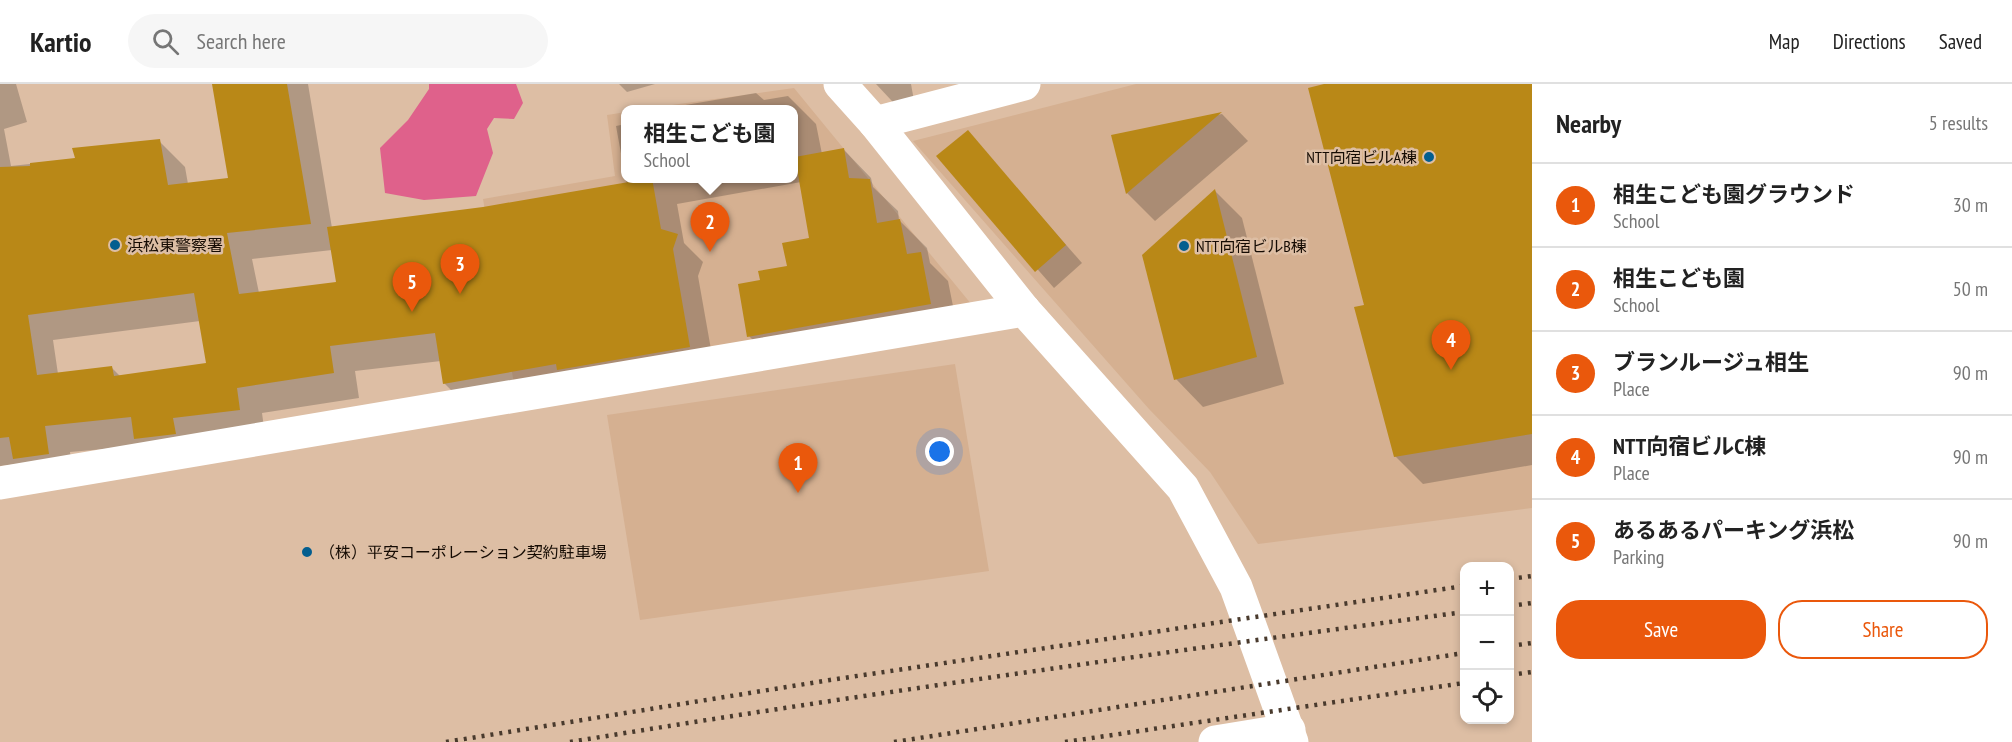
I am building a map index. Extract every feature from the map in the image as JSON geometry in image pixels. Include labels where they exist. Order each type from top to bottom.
[{"type":"street","points":[[840,84],[875,123],[1024,310],[1183,488],[1236,587],[1290,736],[1215,742]]},
{"type":"street","points":[[875,123],[1024,84]]},
{"type":"street","points":[[0,483],[1024,310]]},
{"type":"shaded area","points":[[429,84],[516,84],[523,103],[514,119],[494,118],[487,129],[493,153],[476,196],[424,200],[385,193],[380,148],[408,120],[429,89]]},
{"type":"shaded area","points":[[1136,84],[1532,84],[1532,508],[1258,544],[1210,472],[1149,409],[913,141]]},
{"type":"shaded area","points":[[794,88],[972,305],[514,384],[483,199],[615,176],[607,115],[621,113],[621,183],[798,183],[798,105],[672,105]]},
{"type":"shaded area","points":[[955,364],[989,571],[640,620],[607,415]]},
{"type":"building","points":[[212,84],[287,84],[311,224],[227,233],[239,294],[336,282],[327,227],[483,207],[623,183],[653,183],[661,229],[678,234],[673,249],[690,347],[557,370],[556,364],[443,384],[435,333],[330,346],[334,373],[237,388],[240,410],[173,418],[176,434],[134,439],[131,417],[45,426],[49,454],[13,459],[9,437],[0,438],[0,167],[30,166],[30,163],[75,158],[72,148],[160,139],[168,185],[228,178]],"holes":[[[194,293],[206,363],[114,376],[112,366],[37,375],[28,315]]]},
{"type":"building","points":[[1324,84],[1532,84],[1532,434],[1394,457],[1354,307],[1364,305],[1308,88]]},
{"type":"building","points":[[1222,112],[1126,194],[1111,135]]},
{"type":"building","points":[[968,130],[1066,245],[1035,272],[936,156]]},
{"type":"building","points":[[844,148],[849,178],[870,179],[877,223],[900,219],[907,254],[921,252],[931,304],[747,337],[738,284],[760,280],[758,271],[787,266],[782,243],[809,238],[798,174],[798,156]]},
{"type":"building","name":"NTT向宿ビルB棟","points":[[1215,189],[1257,357],[1174,380],[1142,255]]},
{"type":"railway","points":[[1514,578],[1532,576]]},
{"type":"railway","points":[[446,742],[830,680],[1460,587]]},
{"type":"railway","points":[[1514,605],[1532,603]]},
{"type":"railway","points":[[570,742],[1017,674],[1460,613]]},
{"type":"railway","points":[[1514,645],[1532,643]]},
{"type":"railway","points":[[894,742],[1460,654]]},
{"type":"railway","points":[[1514,674],[1532,672]]},
{"type":"railway","points":[[1065,742],[1460,684]]},
{"type":"place","name":"NTT向宿ビルA棟","points":[[1429,157]]},
{"type":"place","name":"浜松東警察署","points":[[115,245]]},
{"type":"place","name":"NTT向宿ビルB棟","points":[[1184,246]]},
{"type":"place","name":"相生こども園","points":[[710,252]]},
{"type":"place","name":"ブランルージュ相生","points":[[460,294]]},
{"type":"place","name":"あるあるパーキング浜松","points":[[412,312]]},
{"type":"place","name":"NTT向宿ビルC棟","points":[[1451,370]]},
{"type":"place","name":"相生こども園グラウンド","points":[[798,493]]},
{"type":"place","name":"（株）平安コーポレーション契約駐車場","points":[[307,552]]}]
